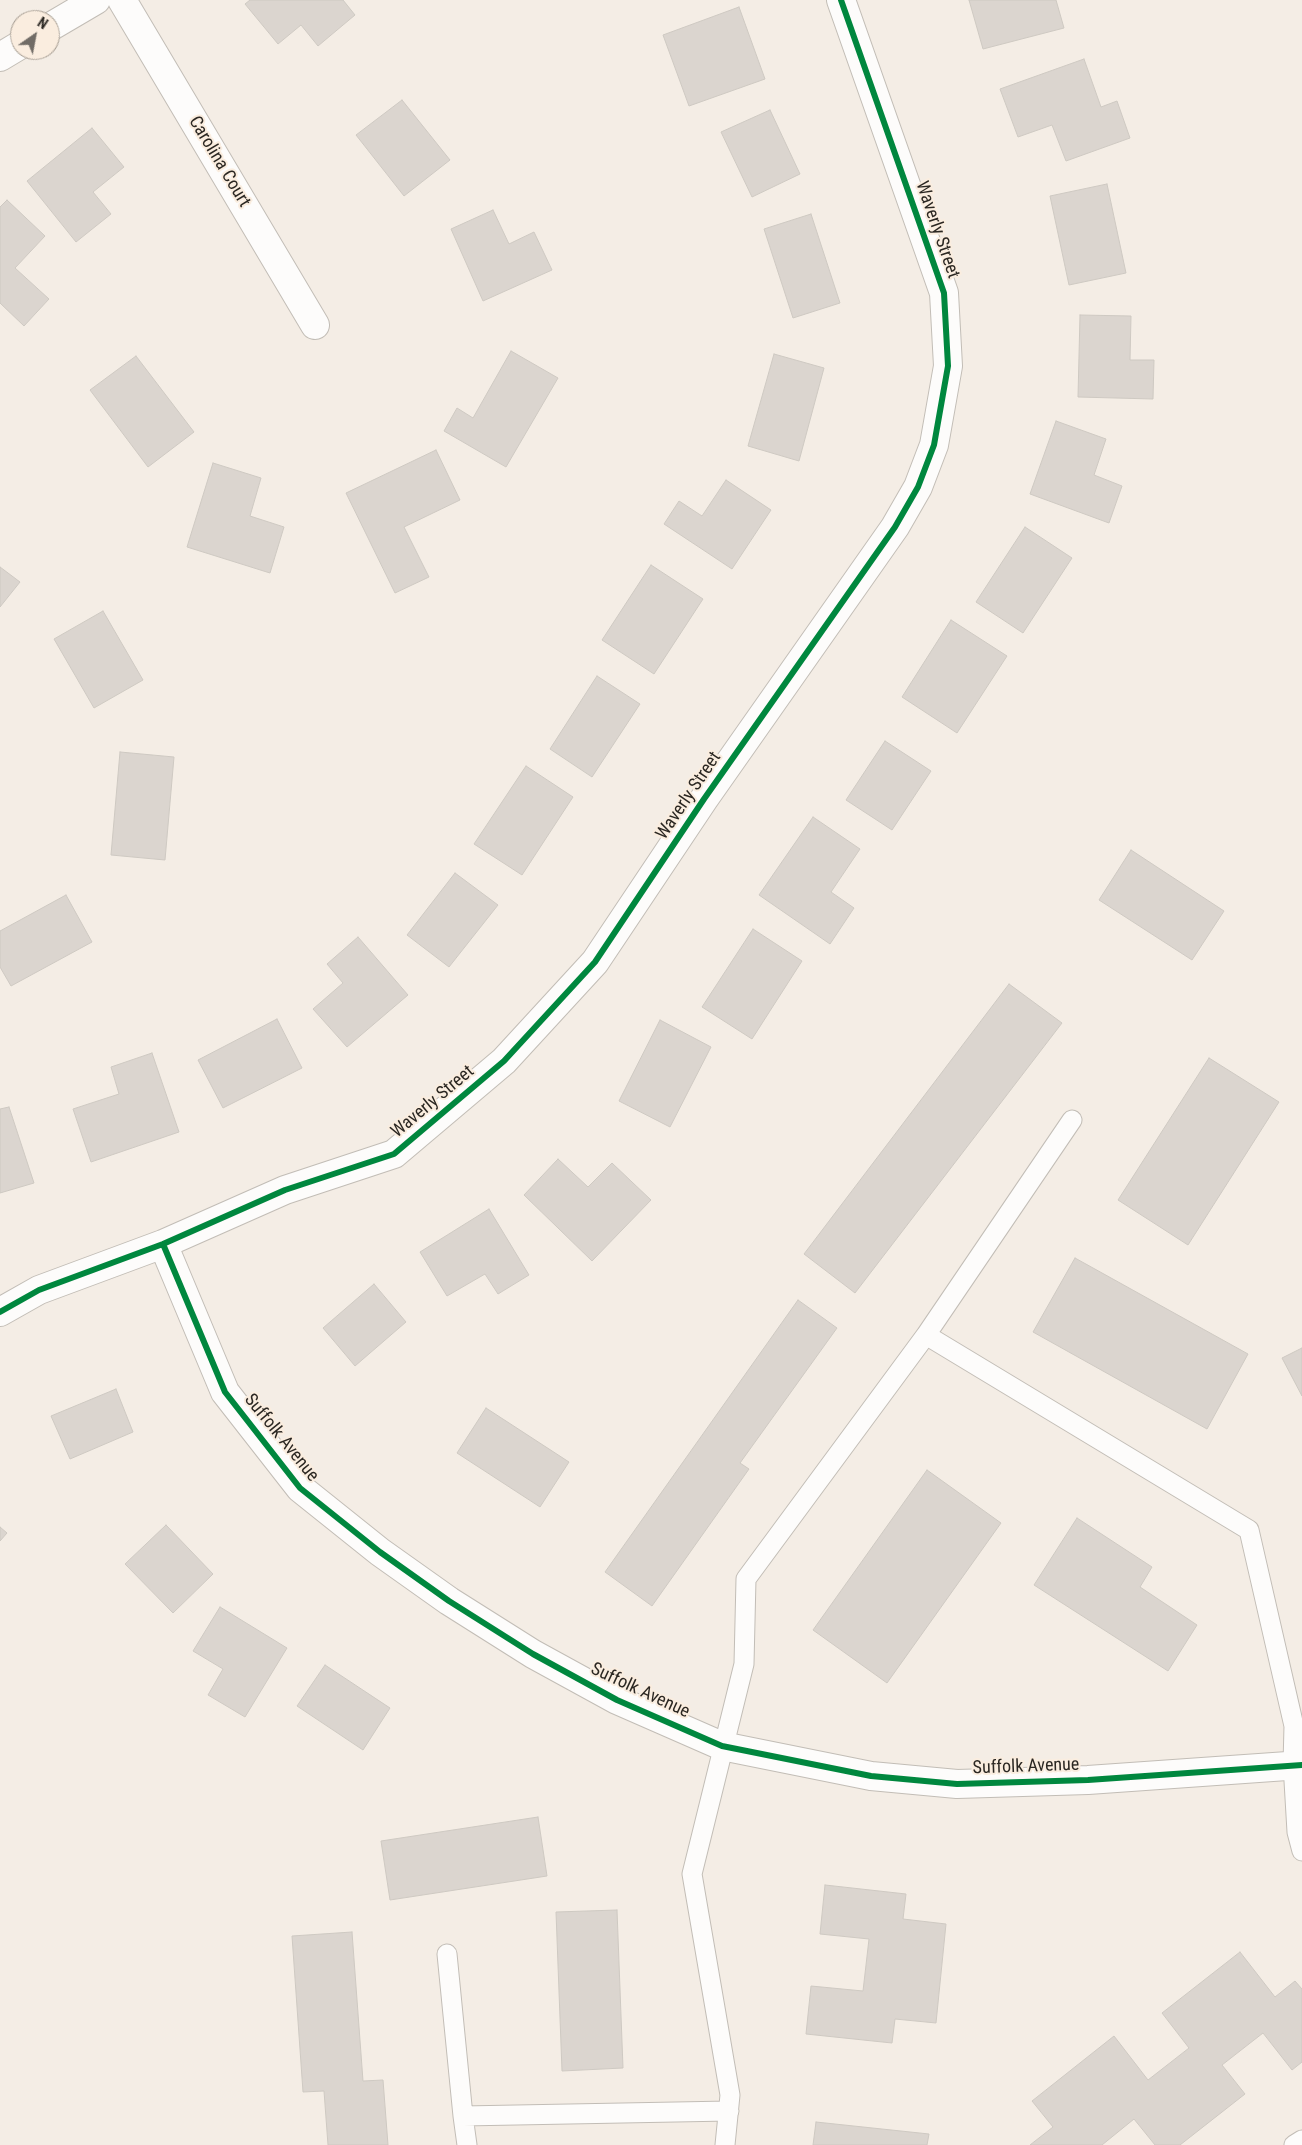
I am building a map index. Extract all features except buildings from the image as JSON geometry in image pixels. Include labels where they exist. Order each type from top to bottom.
[{"type":"street","points":[[60,21],[96,0]]},
{"type":"street","name":"Carolina Court","points":[[122,0],[315,325]]},
{"type":"street","name":"Waverly Street","points":[[0,1312],[39,1290],[163,1244],[285,1190],[394,1154],[504,1061],[595,962],[704,799],[896,527],[918,487],[934,445],[948,366],[944,293],[841,0]]},
{"type":"street","name":"Suffolk Avenue","points":[[163,1244],[225,1392],[300,1488],[380,1552],[449,1601],[533,1654],[617,1700],[722,1746],[871,1776],[957,1784],[1088,1780],[1297,1765]]},
{"type":"lane","points":[[726,2145],[730,2095],[692,1874],[722,1746],[744,1664],[746,1579],[926,1335],[1072,1120]]},
{"type":"lane","points":[[926,1335],[1249,1530],[1294,1726],[1297,1765],[1297,1832],[1302,1851]]},
{"type":"lane","points":[[447,1954],[467,2145]]},
{"type":"lane","points":[[463,2116],[728,2111]]},
{"type":"lane","points":[[1294,2145],[1302,2140]]},
{"type":"cycle path","points":[[0,1312],[39,1290],[163,1244],[285,1190],[394,1154],[504,1061],[595,962],[704,799],[895,527],[918,487],[934,445],[948,366],[944,293],[841,0]]},
{"type":"cycle path","points":[[163,1244],[225,1392],[300,1488],[380,1552],[449,1601],[533,1654],[617,1700],[722,1746],[871,1776],[957,1784],[1088,1780],[1302,1765]]}]
